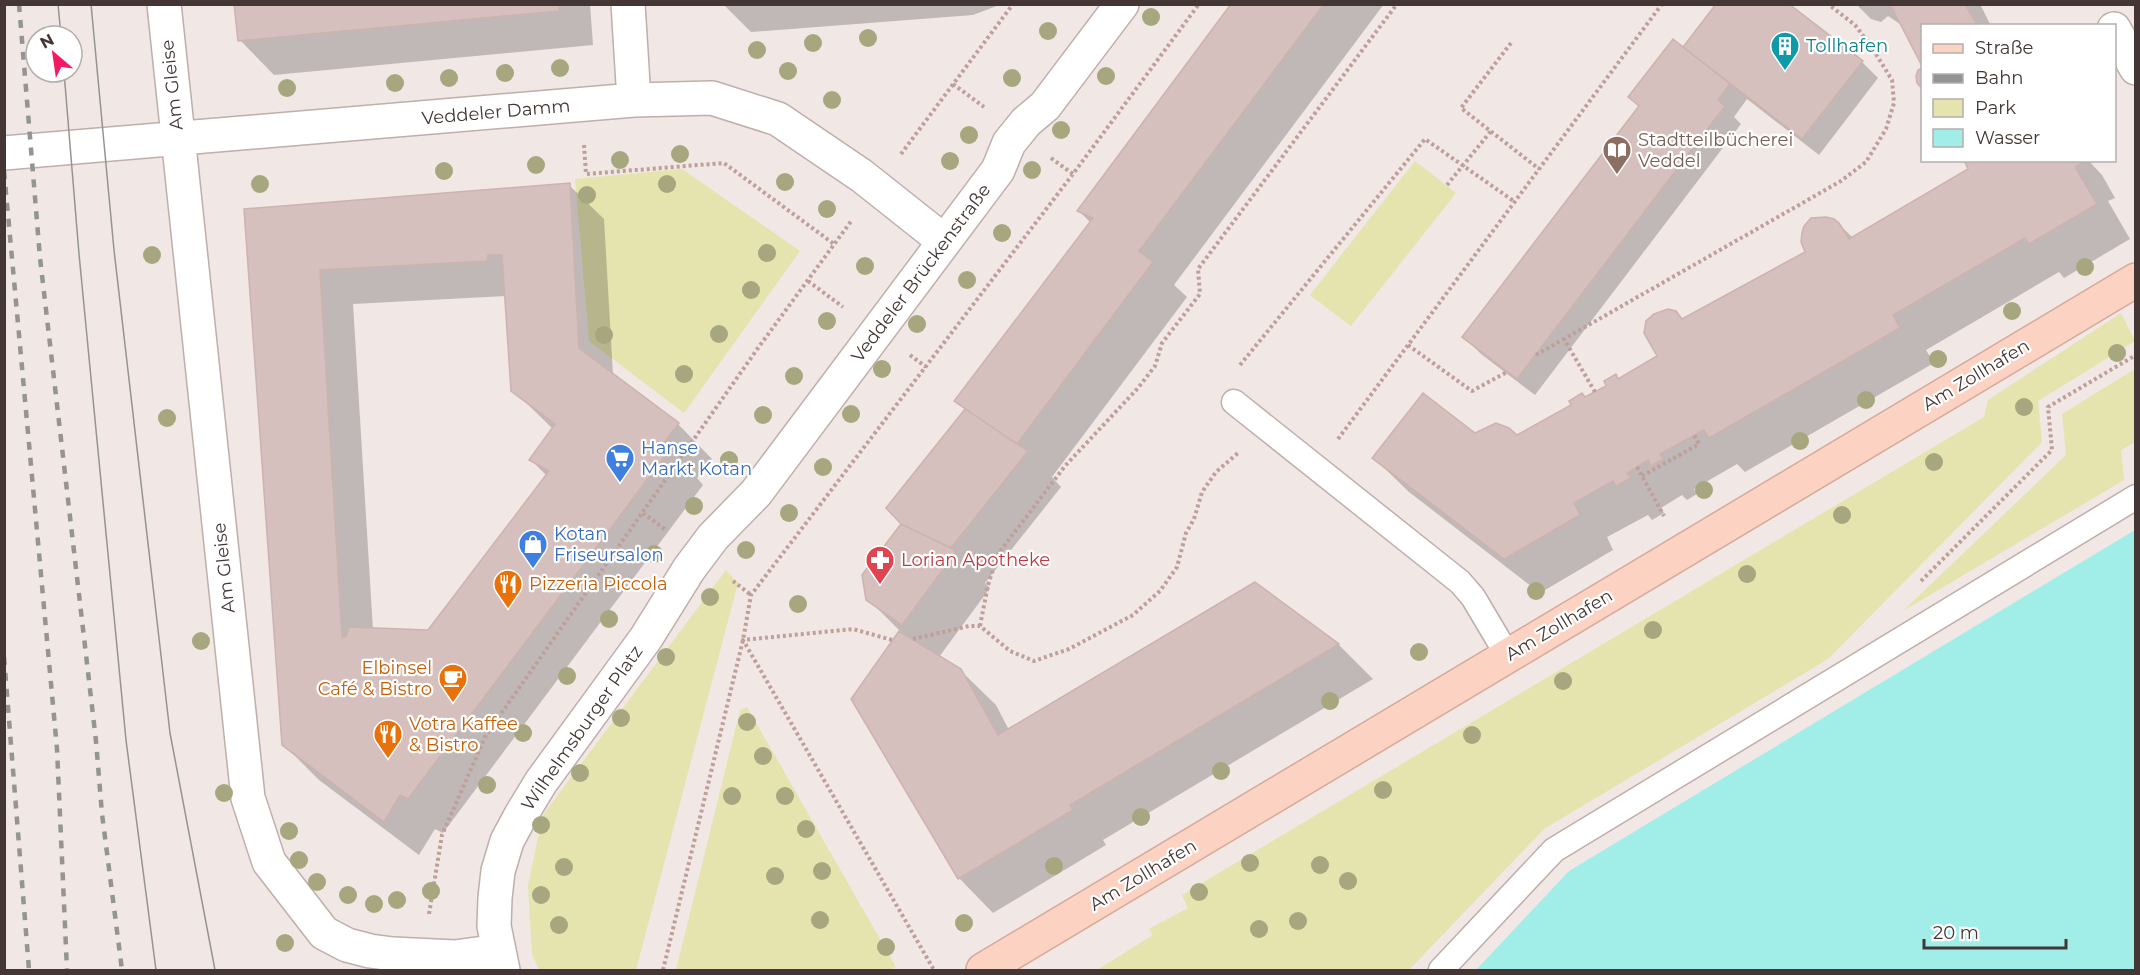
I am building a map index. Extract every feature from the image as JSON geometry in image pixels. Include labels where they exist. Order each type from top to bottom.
[{"type":"street","name":"Am Gleise","points":[[164,4],[248,798],[269,861],[324,933],[347,945],[426,963],[455,957],[501,961]]},
{"type":"street","points":[[628,4],[634,100]]},
{"type":"street","name":"Veddeler Brückenstraße","points":[[713,537],[756,493],[998,170],[1009,143],[1026,122],[1045,105],[1122,4]]},
{"type":"street","points":[[2102,4],[2112,24]]},
{"type":"street","points":[[2116,31],[2136,68]]},
{"type":"street","name":"Veddeler Damm","points":[[4,153],[634,100],[712,98],[778,118],[862,176],[944,241]]},
{"type":"street","name":"Am Zollhafen","points":[[983,970],[2136,280]]},
{"type":"street","name":"Wilhelmsburger Platz","points":[[501,961],[494,926],[495,898],[498,871],[507,841],[541,782],[646,638],[689,569],[713,537]]},
{"type":"lane","points":[[1234,402],[1460,582],[1473,597],[1508,656]]},
{"type":"lane","points":[[1441,970],[1554,850],[2136,496]]},
{"type":"path","points":[[898,157],[1013,4]]},
{"type":"path","points":[[663,970],[744,640],[751,595],[1073,174],[1199,4]]},
{"type":"path","points":[[980,626],[988,585],[998,554],[1065,466],[1138,388],[1155,366],[1162,343],[1200,294],[1198,269],[1397,4]]},
{"type":"path","points":[[1316,466],[1662,4]]},
{"type":"path","points":[[1536,355],[1830,187],[1866,162],[1886,129],[1894,103],[1892,80],[1855,25],[1828,4]]},
{"type":"path","points":[[1511,43],[1461,108],[1539,169]]},
{"type":"path","points":[[953,84],[989,111]]},
{"type":"path","points":[[580,106],[586,174],[724,163],[834,244]]},
{"type":"path","points":[[1447,185],[1491,131]]},
{"type":"path","points":[[1234,402],[1221,388],[1425,139],[1515,202]]},
{"type":"path","points":[[426,963],[430,902],[442,835],[486,735],[751,358],[854,217]]},
{"type":"path","points":[[808,281],[852,314]]},
{"type":"path","points":[[1564,339],[1595,392]]},
{"type":"path","points":[[1408,345],[1472,391],[1507,372]]},
{"type":"path","points":[[1918,583],[2052,450],[2048,407],[2136,355]]},
{"type":"path","points":[[913,639],[969,626],[980,626],[1010,651],[1034,661],[1069,649],[1133,615],[1160,591],[1177,567],[1186,533],[1194,519],[1202,492],[1216,472],[1242,449],[1272,431]]},
{"type":"path","points":[[1642,476],[1699,444],[1694,435]]},
{"type":"path","points":[[1637,466],[1684,550]]},
{"type":"path","points":[[744,640],[853,629],[892,640]]},
{"type":"path","points":[[744,640],[934,970]]},
{"type":"green space","points":[[1415,161],[1456,193],[1351,326],[1310,295]]},
{"type":"green space","points":[[682,169],[800,251],[684,413],[589,341],[575,179]]},
{"type":"green space","points":[[2121,313],[2135,341],[2038,401],[2042,442],[1828,659],[1544,829],[1409,970],[1097,970],[1153,935],[1149,929],[1188,908],[1182,895],[1984,417],[1988,400]]},
{"type":"green space","points":[[2135,369],[2135,442],[2121,450],[2124,480],[1903,611],[2066,455],[2062,414]]},
{"type":"green space","points":[[726,570],[738,583],[636,970],[539,970],[532,954],[528,885],[543,815]]},
{"type":"green space","points":[[747,707],[896,967],[889,970],[676,970],[740,710]]},
{"type":"water","points":[[2135,530],[2135,970],[1476,970],[1569,871]]},
{"type":"building","points":[[234,4],[559,4],[559,11],[238,41]]},
{"type":"building","points":[[1231,4],[1324,4],[1139,251],[1153,262],[1017,444],[954,401],[1093,218],[1077,211]]},
{"type":"building","name":"Tollhafen","points":[[1716,4],[1789,4],[1863,61],[1802,139],[1683,47]]},
{"type":"building","points":[[1886,4],[1965,4],[1977,24],[1921,24],[1921,64],[1892,8]]},
{"type":"building","points":[[1673,39],[1730,84],[1718,100],[1725,106],[1517,379],[1462,337],[1639,106],[1628,97]]},
{"type":"building","points":[[1921,68],[1921,88],[1917,83],[1918,70]]},
{"type":"building","points":[[1965,162],[2081,162],[2075,167],[2097,204],[2029,244],[2025,238],[1893,315],[1900,328],[1709,438],[1704,430],[1660,454],[1663,459],[1651,466],[1648,460],[1627,473],[1631,478],[1616,486],[1613,481],[1574,503],[1580,515],[1504,559],[1372,458],[1423,393],[1475,433],[1496,423],[1509,428],[1517,435],[1571,405],[1569,401],[1582,393],[1585,397],[1606,386],[1604,381],[1616,374],[1618,379],[1657,356],[1644,333],[1646,321],[1654,314],[1668,309],[1676,311],[1682,319],[1805,252],[1801,242],[1802,233],[1804,226],[1811,218],[1834,219],[1849,239],[1968,169]]},
{"type":"building","points":[[570,183],[579,348],[679,423],[663,444],[670,449],[408,799],[400,795],[384,822],[282,745],[244,209]],"holes":[[[488,255],[502,255],[511,391],[555,424],[529,460],[549,471],[428,630],[349,627],[346,637],[342,637],[320,270],[487,261]]]},
{"type":"building","points":[[965,409],[1028,451],[951,548],[901,524],[886,508]]},
{"type":"building","points":[[901,524],[956,552],[902,625],[866,600],[862,575]]},
{"type":"building","points":[[1255,582],[1339,644],[1070,805],[1073,810],[958,879],[851,699],[899,631],[961,669],[998,735]]},
{"type":"tram line","points":[[58,4],[60,24]]},
{"type":"tram line","points":[[91,4],[114,250],[170,733],[215,970]]},
{"type":"tram line","points":[[65,84],[126,740],[156,970]]},
{"type":"railway","points":[[19,4],[40,258],[96,741],[102,814],[122,970]]},
{"type":"railway","points":[[4,171],[57,749],[67,970]]},
{"type":"railway","points":[[4,657],[29,970]]},
{"type":"place","name":"Tollhafen","points":[[1785,72]]},
{"type":"place","name":"Stadtteilbücherei Veddel","points":[[1617,176]]},
{"type":"place","name":"Hanse Markt Kotan","points":[[620,484]]},
{"type":"place","name":"Kotan Friseursalon","points":[[533,570]]},
{"type":"place","name":"Lorian Apotheke","points":[[880,586]]},
{"type":"place","name":"Pizzeria Piccola","points":[[508,610]]},
{"type":"place","name":"Elbinsel Café & Bistro","points":[[453,704]]},
{"type":"place","name":"Votra Kaffee & Bistro","points":[[388,760]]}]
